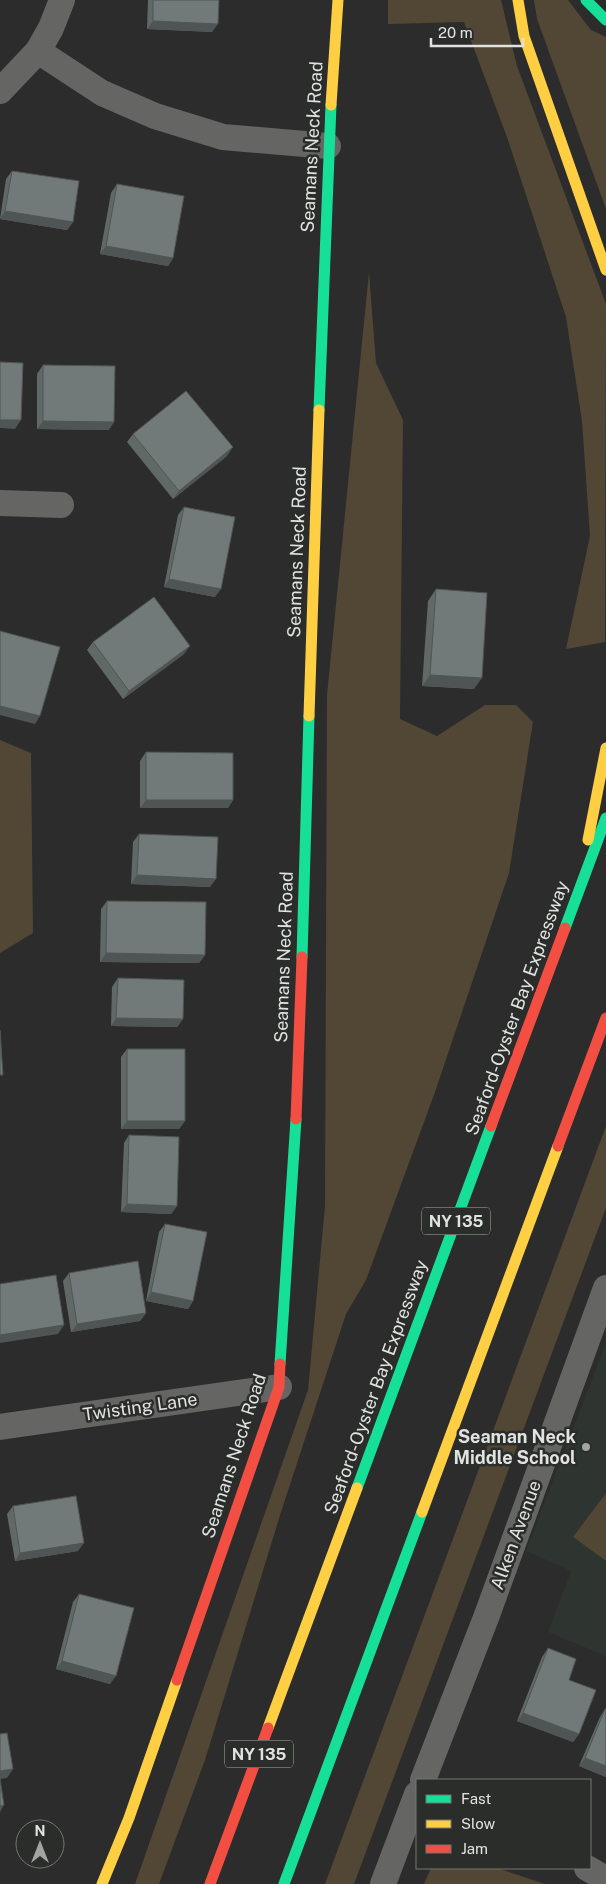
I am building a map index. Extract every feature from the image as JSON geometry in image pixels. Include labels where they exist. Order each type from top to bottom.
[{"type":"main road","name":"Seamans Neck Road","points":[[102,1884],[129,1818],[279,1387],[297,1100],[328,146],[338,0]]},
{"type":"main road","points":[[518,0],[524,36],[606,270]]},
{"type":"main road","points":[[586,0],[606,20]]},
{"type":"main road","points":[[575,900],[606,748]]},
{"type":"main road","name":"Seaford-Oyster Bay Expressway","points":[[210,1884],[606,818]]},
{"type":"main road","points":[[284,1884],[606,1018]]},
{"type":"street","points":[[0,91],[38,50],[51,28],[62,0]]},
{"type":"street","points":[[38,50],[102,93],[155,116],[223,137],[328,146]]},
{"type":"street","points":[[0,503],[61,505]]},
{"type":"street","name":"Alken Avenue","points":[[422,1779],[487,1615],[606,1288]]},
{"type":"street","name":"Twisting Lane","points":[[0,1427],[279,1387]]},
{"type":"street","points":[[383,1884],[415,1806]]},
{"type":"street","points":[[589,1869],[606,1878]]},
{"type":"shaded area","points":[[388,0],[501,0],[517,66],[606,304],[605,642],[566,649],[590,536],[582,421],[566,317],[508,140],[464,22],[388,24]]},
{"type":"shaded area","points":[[534,0],[568,0],[591,30],[606,37],[606,209],[537,19]]},
{"type":"shaded area","points":[[369,272],[376,363],[403,420],[400,719],[437,736],[485,705],[516,705],[533,722],[509,873],[435,1092],[366,1280],[346,1314],[281,1512],[205,1760],[159,1884],[135,1884],[308,1390],[325,1206],[327,695]]},
{"type":"shaded area","points":[[0,740],[31,753],[33,933],[0,953]]},
{"type":"shaded area","points":[[606,1126],[606,1208],[354,1884],[325,1884]]},
{"type":"shaded area","name":"Seaman Neck Middle School","points":[[606,1343],[606,1656],[548,1632],[571,1571],[526,1551]]},
{"type":"shaded area","points":[[606,1493],[606,1561],[573,1537]]},
{"type":"shaded area","points":[[431,1869],[500,1869],[545,1884],[424,1884]]},
{"type":"building","points":[[153,0],[219,0],[218,24],[153,21]]},
{"type":"building","points":[[12,171],[79,181],[73,222],[5,211]]},
{"type":"building","points":[[117,184],[184,196],[173,258],[106,246]]},
{"type":"building","points":[[0,362],[23,363],[21,420],[0,420]]},
{"type":"building","points":[[43,365],[115,366],[114,422],[43,421]]},
{"type":"building","points":[[186,391],[233,447],[179,491],[133,434]]},
{"type":"building","points":[[184,507],[235,517],[221,589],[169,579]]},
{"type":"building","points":[[436,589],[487,593],[482,678],[430,675]]},
{"type":"building","points":[[154,597],[190,646],[129,691],[93,642]]},
{"type":"building","points":[[0,631],[60,647],[40,716],[0,706]]},
{"type":"building","points":[[146,752],[233,753],[233,800],[146,800]]},
{"type":"building","points":[[139,834],[218,837],[216,879],[137,875]]},
{"type":"building","points":[[107,901],[206,902],[205,955],[106,953]]},
{"type":"building","points":[[118,978],[184,980],[183,1019],[116,1018]]},
{"type":"building","points":[[0,1030],[3,1075],[0,1075]]},
{"type":"building","points":[[127,1049],[185,1049],[185,1121],[127,1121]]},
{"type":"building","points":[[129,1135],[179,1137],[177,1206],[127,1204]]},
{"type":"building","points":[[165,1224],[207,1232],[193,1301],[151,1292]]},
{"type":"building","points":[[138,1261],[146,1313],[77,1324],[69,1273]]},
{"type":"building","points":[[56,1275],[64,1325],[0,1335],[0,1284]]},
{"type":"building","points":[[76,1496],[84,1543],[20,1553],[13,1506]]},
{"type":"building","points":[[79,1594],[134,1608],[116,1676],[62,1661]]},
{"type":"building","points":[[548,1648],[576,1659],[569,1680],[596,1690],[579,1734],[523,1713]]},
{"type":"building","points":[[606,1709],[606,1766],[585,1758]]},
{"type":"building","points":[[7,1733],[13,1769],[0,1771],[0,1734]]},
{"type":"building","points":[[0,1779],[4,1805],[0,1806]]},
{"type":"traffic: fast","points":[[586,0],[606,20]]},
{"type":"traffic: fast","points":[[319,410],[331,105]]},
{"type":"traffic: fast","points":[[302,957],[309,716]]},
{"type":"traffic: fast","points":[[565,928],[606,818]]},
{"type":"traffic: fast","points":[[280,1364],[296,1119]]},
{"type":"traffic: fast","points":[[357,1488],[491,1126]]},
{"type":"traffic: fast","points":[[284,1884],[422,1512]]},
{"type":"traffic: slow","points":[[331,105],[338,0]]},
{"type":"traffic: slow","points":[[518,0],[524,36],[606,270]]},
{"type":"traffic: slow","points":[[309,716],[319,410]]},
{"type":"traffic: slow","points":[[588,840],[606,748]]},
{"type":"traffic: slow","points":[[422,1512],[558,1146]]},
{"type":"traffic: slow","points":[[268,1728],[357,1488]]},
{"type":"traffic: slow","points":[[102,1884],[129,1818],[177,1680]]},
{"type":"traffic: jam","points":[[491,1126],[565,928]]},
{"type":"traffic: jam","points":[[296,1119],[302,957]]},
{"type":"traffic: jam","points":[[558,1146],[606,1018]]},
{"type":"traffic: jam","points":[[177,1680],[279,1387],[280,1364]]},
{"type":"traffic: jam","points":[[210,1884],[268,1728]]},
{"type":"place","name":"Seaman Neck Middle School","points":[[586,1447]]}]
